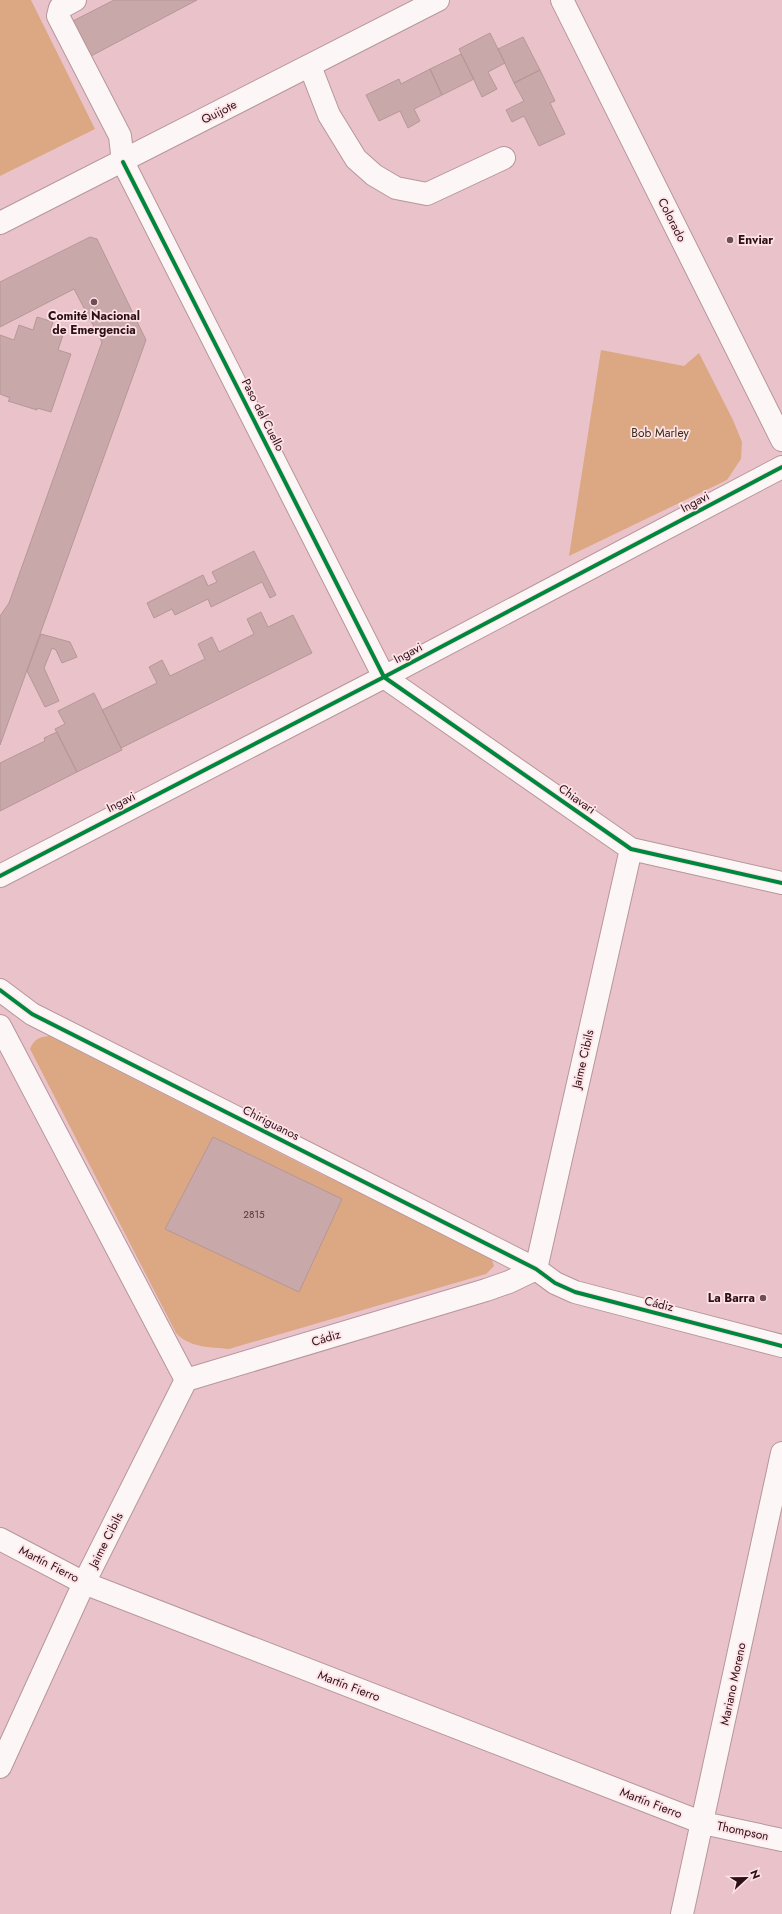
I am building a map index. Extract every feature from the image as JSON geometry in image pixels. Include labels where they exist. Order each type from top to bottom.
[{"type":"street","points":[[75,0],[60,8],[58,16],[120,136],[123,162]]},
{"type":"street","name":"Quijote","points":[[0,223],[123,162],[438,0]]},
{"type":"street","name":"Colorado","points":[[562,0],[782,440]]},
{"type":"street","points":[[310,66],[329,115],[356,159],[374,175],[396,188],[427,194],[504,158]]},
{"type":"street","name":"Paso del Cuello","points":[[123,162],[384,677]]},
{"type":"street","name":"Ingavi","points":[[0,876],[384,677],[782,467]]},
{"type":"street","name":"Chiavari","points":[[384,677],[631,849],[782,883]]},
{"type":"street","name":"Jaime Cibils","points":[[536,1269],[631,849]]},
{"type":"street","name":"Chiriguanos","points":[[0,990],[32,1014],[536,1269]]},
{"type":"street","points":[[0,1026],[186,1380]]},
{"type":"street","name":"Cádiz","points":[[186,1380],[486,1290],[509,1282],[536,1269],[555,1283],[574,1292],[782,1346]]},
{"type":"street","name":"Jaime Cibils","points":[[0,1767],[84,1583],[186,1380]]},
{"type":"street","name":"Mariano Moreno","points":[[682,1914],[703,1823],[782,1453]]},
{"type":"street","name":"Martín Fierro","points":[[0,1539],[84,1583],[703,1823]]},
{"type":"street","name":"Thompson","points":[[703,1823],[782,1840]]},
{"type":"green space","points":[[0,0],[31,0],[95,129],[0,176]]},
{"type":"green space","name":"Bob Marley","points":[[601,350],[684,366],[699,353],[733,420],[742,442],[741,459],[727,480],[569,556]]},
{"type":"green space","points":[[49,1036],[321,1174],[449,1233],[491,1257],[494,1266],[486,1274],[229,1349],[201,1346],[188,1342],[176,1333],[30,1049],[37,1039]]},
{"type":"building","points":[[114,0],[197,0],[91,56],[71,22]]},
{"type":"building","points":[[490,33],[505,63],[488,72],[497,89],[482,97],[459,49]]},
{"type":"building","points":[[523,37],[540,70],[514,83],[498,49]]},
{"type":"building","points":[[461,54],[474,79],[442,95],[430,69]]},
{"type":"building","points":[[430,69],[442,95],[414,109],[420,121],[408,128],[400,111],[379,121],[366,95],[399,79],[401,84]]},
{"type":"building","points":[[540,70],[555,101],[550,103],[565,134],[539,146],[524,116],[512,122],[506,110],[524,101],[514,83]]},
{"type":"building","points":[[90,237],[97,239],[146,340],[0,745],[0,616],[9,603],[102,342],[74,289],[0,327],[0,282]]},
{"type":"building","points":[[37,317],[53,322],[50,331],[63,335],[58,350],[71,354],[51,412],[37,408],[37,410],[8,401],[10,398],[0,394],[0,335],[14,340],[19,325],[33,330]]},
{"type":"building","points":[[254,551],[276,595],[270,598],[262,582],[211,607],[208,599],[175,615],[172,609],[154,618],[147,603],[203,575],[208,586],[217,582],[212,572]]},
{"type":"building","points":[[261,612],[268,627],[293,615],[312,653],[121,748],[102,710],[157,683],[149,667],[162,660],[170,676],[205,659],[198,644],[212,637],[219,652],[254,634],[247,619]]},
{"type":"building","points":[[41,634],[70,642],[77,657],[62,663],[56,650],[52,648],[44,668],[59,701],[45,707],[27,671]]},
{"type":"building","points":[[94,693],[122,750],[77,772],[55,729],[65,724],[58,711]]},
{"type":"building","points":[[57,732],[77,772],[0,811],[0,763],[45,741],[44,738]]},
{"type":"building","points":[[213,1137],[342,1199],[299,1292],[165,1229]]},
{"type":"cycle path","points":[[123,162],[384,677],[631,849],[782,883]]},
{"type":"cycle path","points":[[0,876],[384,677],[782,467]]},
{"type":"cycle path","points":[[0,990],[32,1014],[536,1269],[555,1283],[575,1292],[782,1346]]},
{"type":"place","name":"Enviar","points":[[730,240]]},
{"type":"place","name":"Comité Nacional de Emergencia","points":[[94,302]]},
{"type":"place","name":"La Barra","points":[[763,1298]]}]
